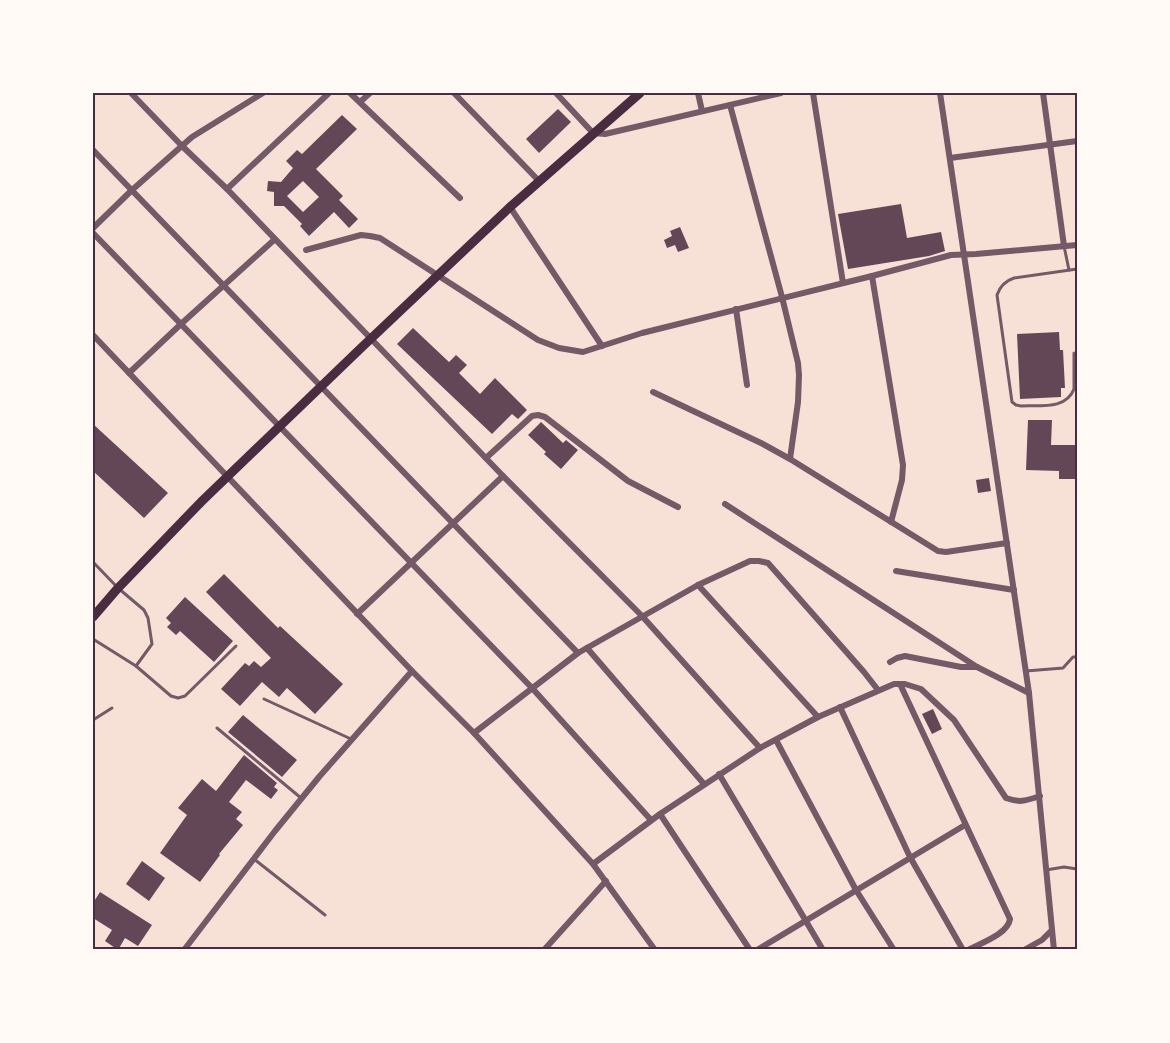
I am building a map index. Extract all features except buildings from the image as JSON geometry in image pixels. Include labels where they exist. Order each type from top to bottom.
[{"type":"main road","points":[[93,617],[187,517],[370,339],[510,207],[639,93]]},
{"type":"street","points":[[131,93],[642,616],[760,748]]},
{"type":"street","points":[[93,228],[192,137],[263,93]]},
{"type":"street","points":[[226,189],[329,93]]},
{"type":"street","points":[[350,93],[460,198]]},
{"type":"street","points":[[360,102],[370,93]]},
{"type":"street","points":[[454,93],[539,182]]},
{"type":"street","points":[[556,93],[593,133],[605,134],[781,93]]},
{"type":"street","points":[[698,93],[702,111]]},
{"type":"street","points":[[813,93],[843,283]]},
{"type":"street","points":[[940,93],[1029,693],[1054,950]]},
{"type":"street","points":[[1043,93],[1064,246]]},
{"type":"street","points":[[730,105],[798,363],[797,417],[790,459]]},
{"type":"street","points":[[950,159],[1077,141]]},
{"type":"street","points":[[93,150],[578,654]]},
{"type":"street","points":[[510,207],[602,346]]},
{"type":"street","points":[[93,233],[532,688],[651,820]]},
{"type":"street","points":[[306,250],[361,236],[380,238],[538,340],[571,351],[583,351],[642,333],[951,255],[1077,245]]},
{"type":"street","points":[[129,373],[274,240]]},
{"type":"street","points":[[872,276],[902,459],[902,480],[891,522]]},
{"type":"street","points":[[736,309],[747,386]]},
{"type":"street","points":[[93,335],[357,614],[474,732],[593,864],[655,950]]},
{"type":"street","points":[[653,392],[790,459],[938,551],[946,552],[1007,543]]},
{"type":"street","points":[[486,458],[532,416],[538,415],[545,417],[628,481],[678,507]]},
{"type":"street","points":[[357,614],[503,476]]},
{"type":"street","points":[[725,504],[977,667],[1029,693]]},
{"type":"street","points":[[474,732],[587,648],[698,585],[750,561],[768,563],[878,690]]},
{"type":"street","points":[[896,571],[1014,590]]},
{"type":"street","points":[[698,585],[818,717]]},
{"type":"street","points":[[587,648],[704,784]]},
{"type":"street","points":[[890,662],[905,656],[961,667],[977,667]]},
{"type":"street","points":[[184,950],[301,799],[412,671]]},
{"type":"street","points":[[900,684],[1010,919],[1010,924],[1005,930],[968,950]]},
{"type":"street","points":[[593,864],[660,813],[760,748],[818,717],[878,690],[900,684],[921,689],[954,720],[1006,798],[1022,802],[1040,796]]},
{"type":"street","points":[[840,707],[910,857],[963,950]]},
{"type":"street","points":[[776,740],[856,890],[894,950]]},
{"type":"street","points":[[719,774],[823,950]]},
{"type":"street","points":[[660,813],[750,950]]},
{"type":"street","points":[[757,950],[965,825]]},
{"type":"street","points":[[544,950],[606,881]]},
{"type":"street","points":[[1024,950],[1042,940],[1052,930]]},
{"type":"lane","points":[[1064,246],[1069,270]]},
{"type":"lane","points":[[1074,353],[1074,389],[1066,401],[1049,405],[1014,404],[1010,399],[997,295],[1005,282],[1014,278],[1077,269]]},
{"type":"lane","points":[[93,562],[144,610],[148,618],[152,644],[136,666]]},
{"type":"lane","points":[[93,639],[136,666],[171,696],[178,698],[185,696],[236,646]]},
{"type":"lane","points":[[1026,671],[1063,668],[1073,657],[1077,657]]},
{"type":"lane","points":[[264,699],[353,740]]},
{"type":"lane","points":[[93,720],[111,708]]},
{"type":"lane","points":[[217,728],[301,799]]},
{"type":"lane","points":[[253,859],[326,915]]},
{"type":"lane","points":[[1045,871],[1064,867],[1077,869]]}]
